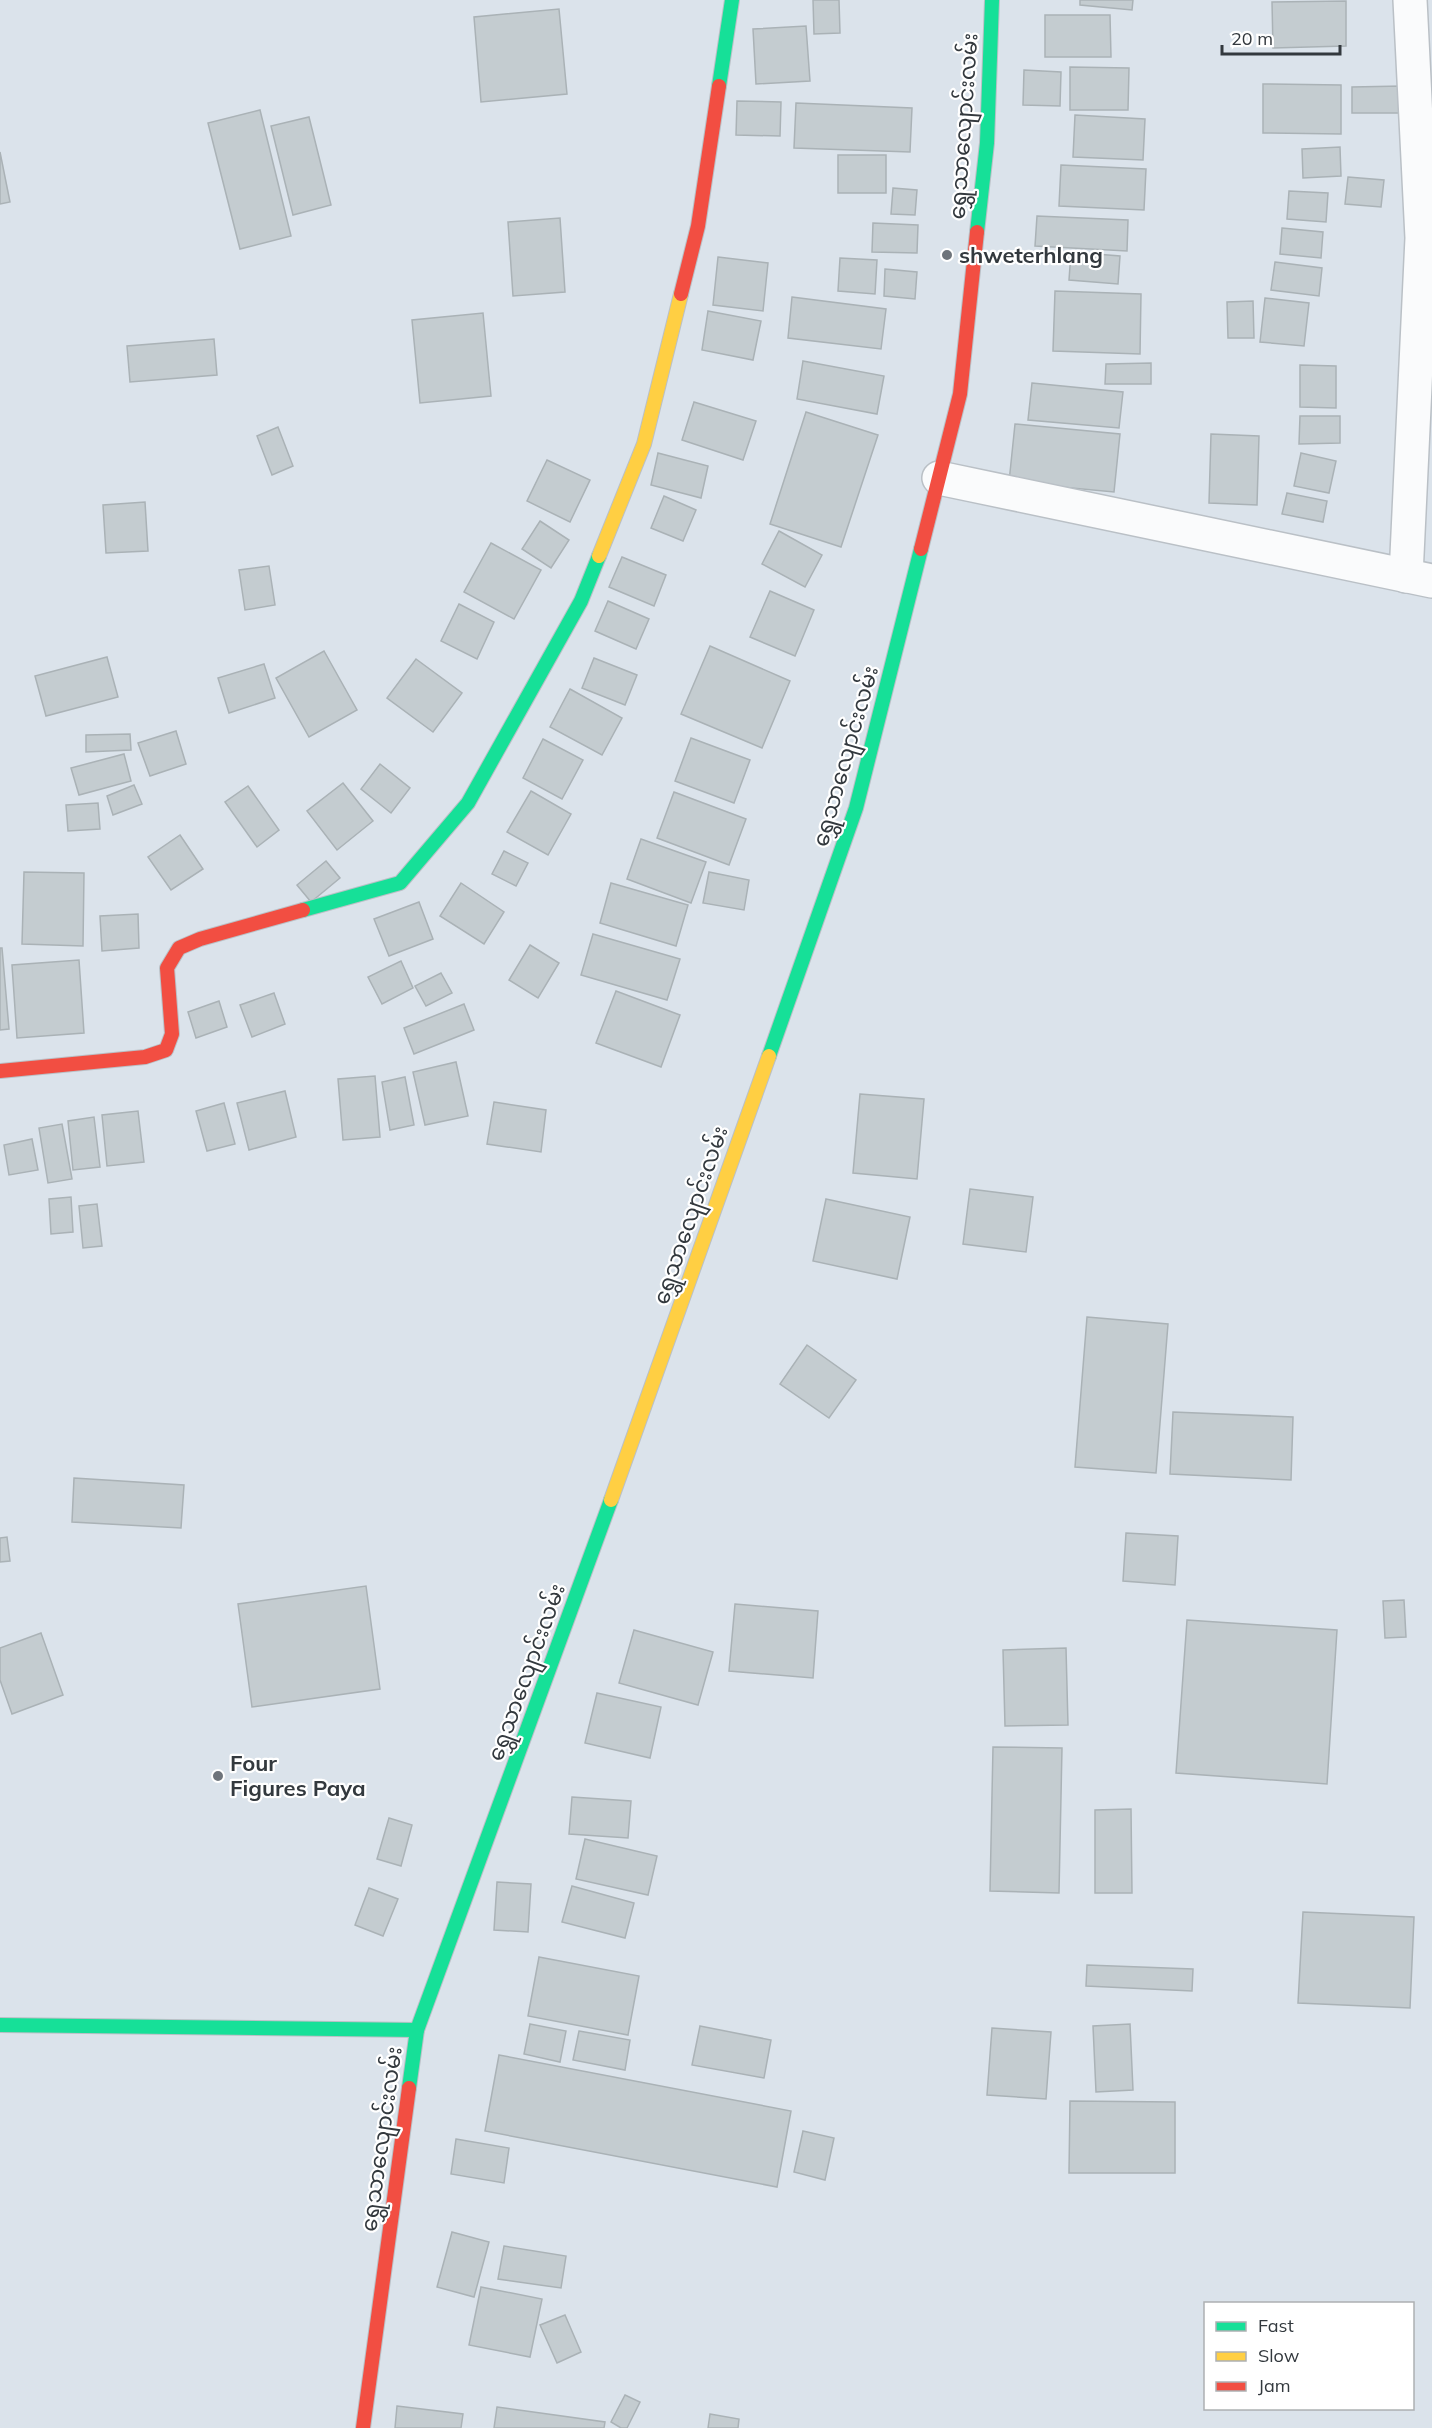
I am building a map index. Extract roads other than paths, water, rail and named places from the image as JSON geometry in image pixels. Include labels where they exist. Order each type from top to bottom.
[{"type":"street","points":[[0,1071],[145,1058],[165,1050],[172,1034],[167,968],[179,948],[200,939],[400,883],[468,802],[581,601],[644,444],[698,226],[732,0]]},
{"type":"street","name":"ရွှေသာလျောင်းလမ်း","points":[[363,2428],[417,2030],[626,1459],[856,808],[960,394],[987,143],[992,0]]},
{"type":"street","points":[[939,478],[1419,579],[1422,238],[1410,0]]},
{"type":"street","points":[[0,2025],[417,2030]]},
{"type":"place","name":"shweterhlang","points":[[947,255]]},
{"type":"place","name":"Four Figures Paya","points":[[218,1776]]}]
